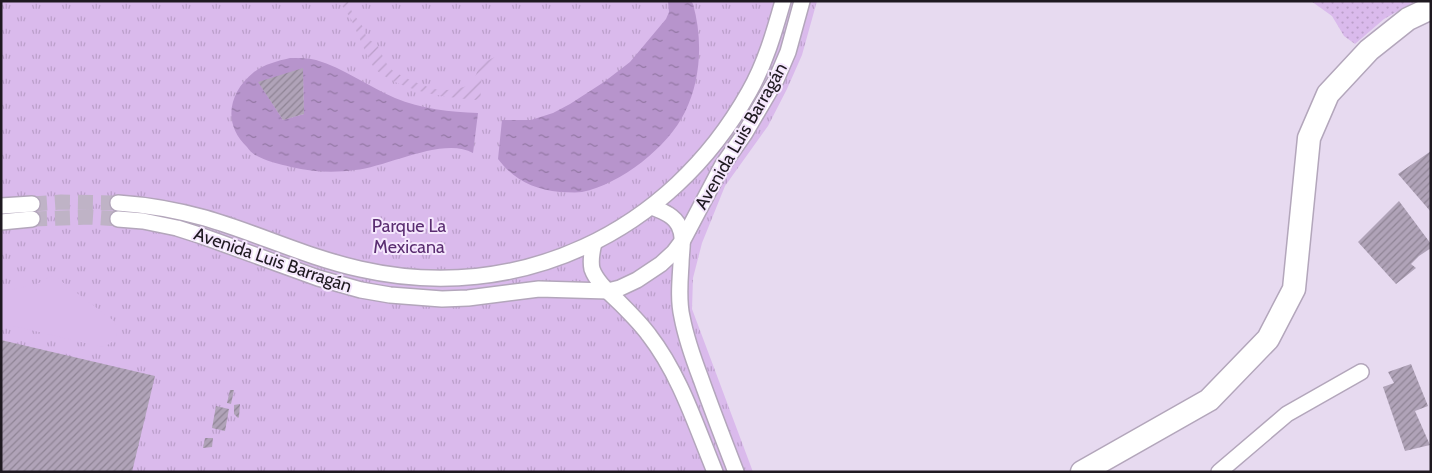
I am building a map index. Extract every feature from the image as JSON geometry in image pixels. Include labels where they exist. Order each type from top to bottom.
[{"type":"street","name":"Avenida Luis Barragán","points":[[118,203],[177,210],[227,225],[293,250],[332,262],[377,273],[409,278],[464,278],[512,271],[539,264],[594,243],[652,206],[691,171],[726,129],[750,91],[770,44],[783,1]]},
{"type":"street","name":"Avenida Luis Barragán","points":[[118,219],[143,221],[177,228],[318,278],[361,290],[390,295],[442,299],[468,298],[539,289],[608,291],[620,288],[637,280],[661,264],[683,240],[718,173],[745,133],[776,80],[788,52],[802,1]]},
{"type":"street","points":[[1082,472],[1209,400],[1268,339],[1294,289],[1309,138],[1328,94],[1369,50],[1408,19],[1431,8]]},
{"type":"street","points":[[1,206],[32,204]]},
{"type":"street","name":"Avenida Luis Barragán","points":[[652,206],[664,211],[679,226],[683,240],[681,314],[686,335],[708,400],[736,472]]},
{"type":"street","points":[[1,222],[32,219]]},
{"type":"street","points":[[594,243],[591,262],[596,276],[649,335],[663,355],[673,372],[715,472]]},
{"type":"street","points":[[1219,472],[1288,414],[1361,372]]},
{"type":"green space","name":"Parque La Mexicana","points":[[1,1],[817,1],[802,55],[787,89],[768,126],[725,186],[702,243],[693,278],[692,309],[753,472],[1,472]]},
{"type":"green space","points":[[339,1],[348,1],[352,12],[363,27],[367,39],[377,45],[391,69],[429,87],[447,90],[468,85],[474,80],[482,65],[500,55],[483,75],[481,100],[453,98],[421,91],[390,80],[378,72],[370,62],[351,19]]},
{"type":"green space","points":[[1311,1],[1416,1],[1384,19],[1355,44],[1344,36],[1332,16]]},
{"type":"green space","points":[[53,275],[114,321],[117,334],[111,343],[102,347],[1,323],[1,292],[37,284]]},
{"type":"water","points":[[668,1],[691,1],[693,4],[698,31],[699,59],[694,86],[685,112],[667,138],[655,151],[627,172],[597,188],[582,192],[560,192],[541,189],[511,173],[498,159],[502,120],[531,120],[553,113],[604,82],[630,62],[666,19],[669,12]]},
{"type":"water","points":[[290,58],[306,58],[326,63],[385,94],[415,105],[446,111],[478,113],[473,153],[461,149],[447,148],[431,150],[368,168],[331,172],[299,169],[259,157],[239,138],[234,128],[232,108],[234,98],[245,80],[258,69]],"holes":[[[303,74],[304,114],[283,120],[261,86],[262,82]]]},
{"type":"building","points":[[303,68],[304,114],[283,120],[258,82]]},
{"type":"building","points":[[1431,151],[1431,212],[1398,174]]},
{"type":"building","points":[[1399,201],[1431,244],[1431,248],[1411,264],[1416,268],[1396,284],[1358,242]]},
{"type":"building","points":[[1,340],[155,376],[132,472],[1,472]]},
{"type":"building","points":[[1411,364],[1428,406],[1415,411],[1430,445],[1405,451],[1383,387],[1394,383],[1388,372]]},
{"type":"building","points":[[230,390],[234,390],[231,404],[227,403]]},
{"type":"building","points":[[240,404],[238,418],[234,414],[234,405]]},
{"type":"building","points":[[216,406],[229,409],[225,431],[212,428]]},
{"type":"building","points":[[205,438],[213,438],[212,447],[203,448]]},
{"type":"tunnel","points":[[32,204],[61,202],[118,203]]},
{"type":"tunnel","points":[[32,219],[89,217],[118,219]]}]
